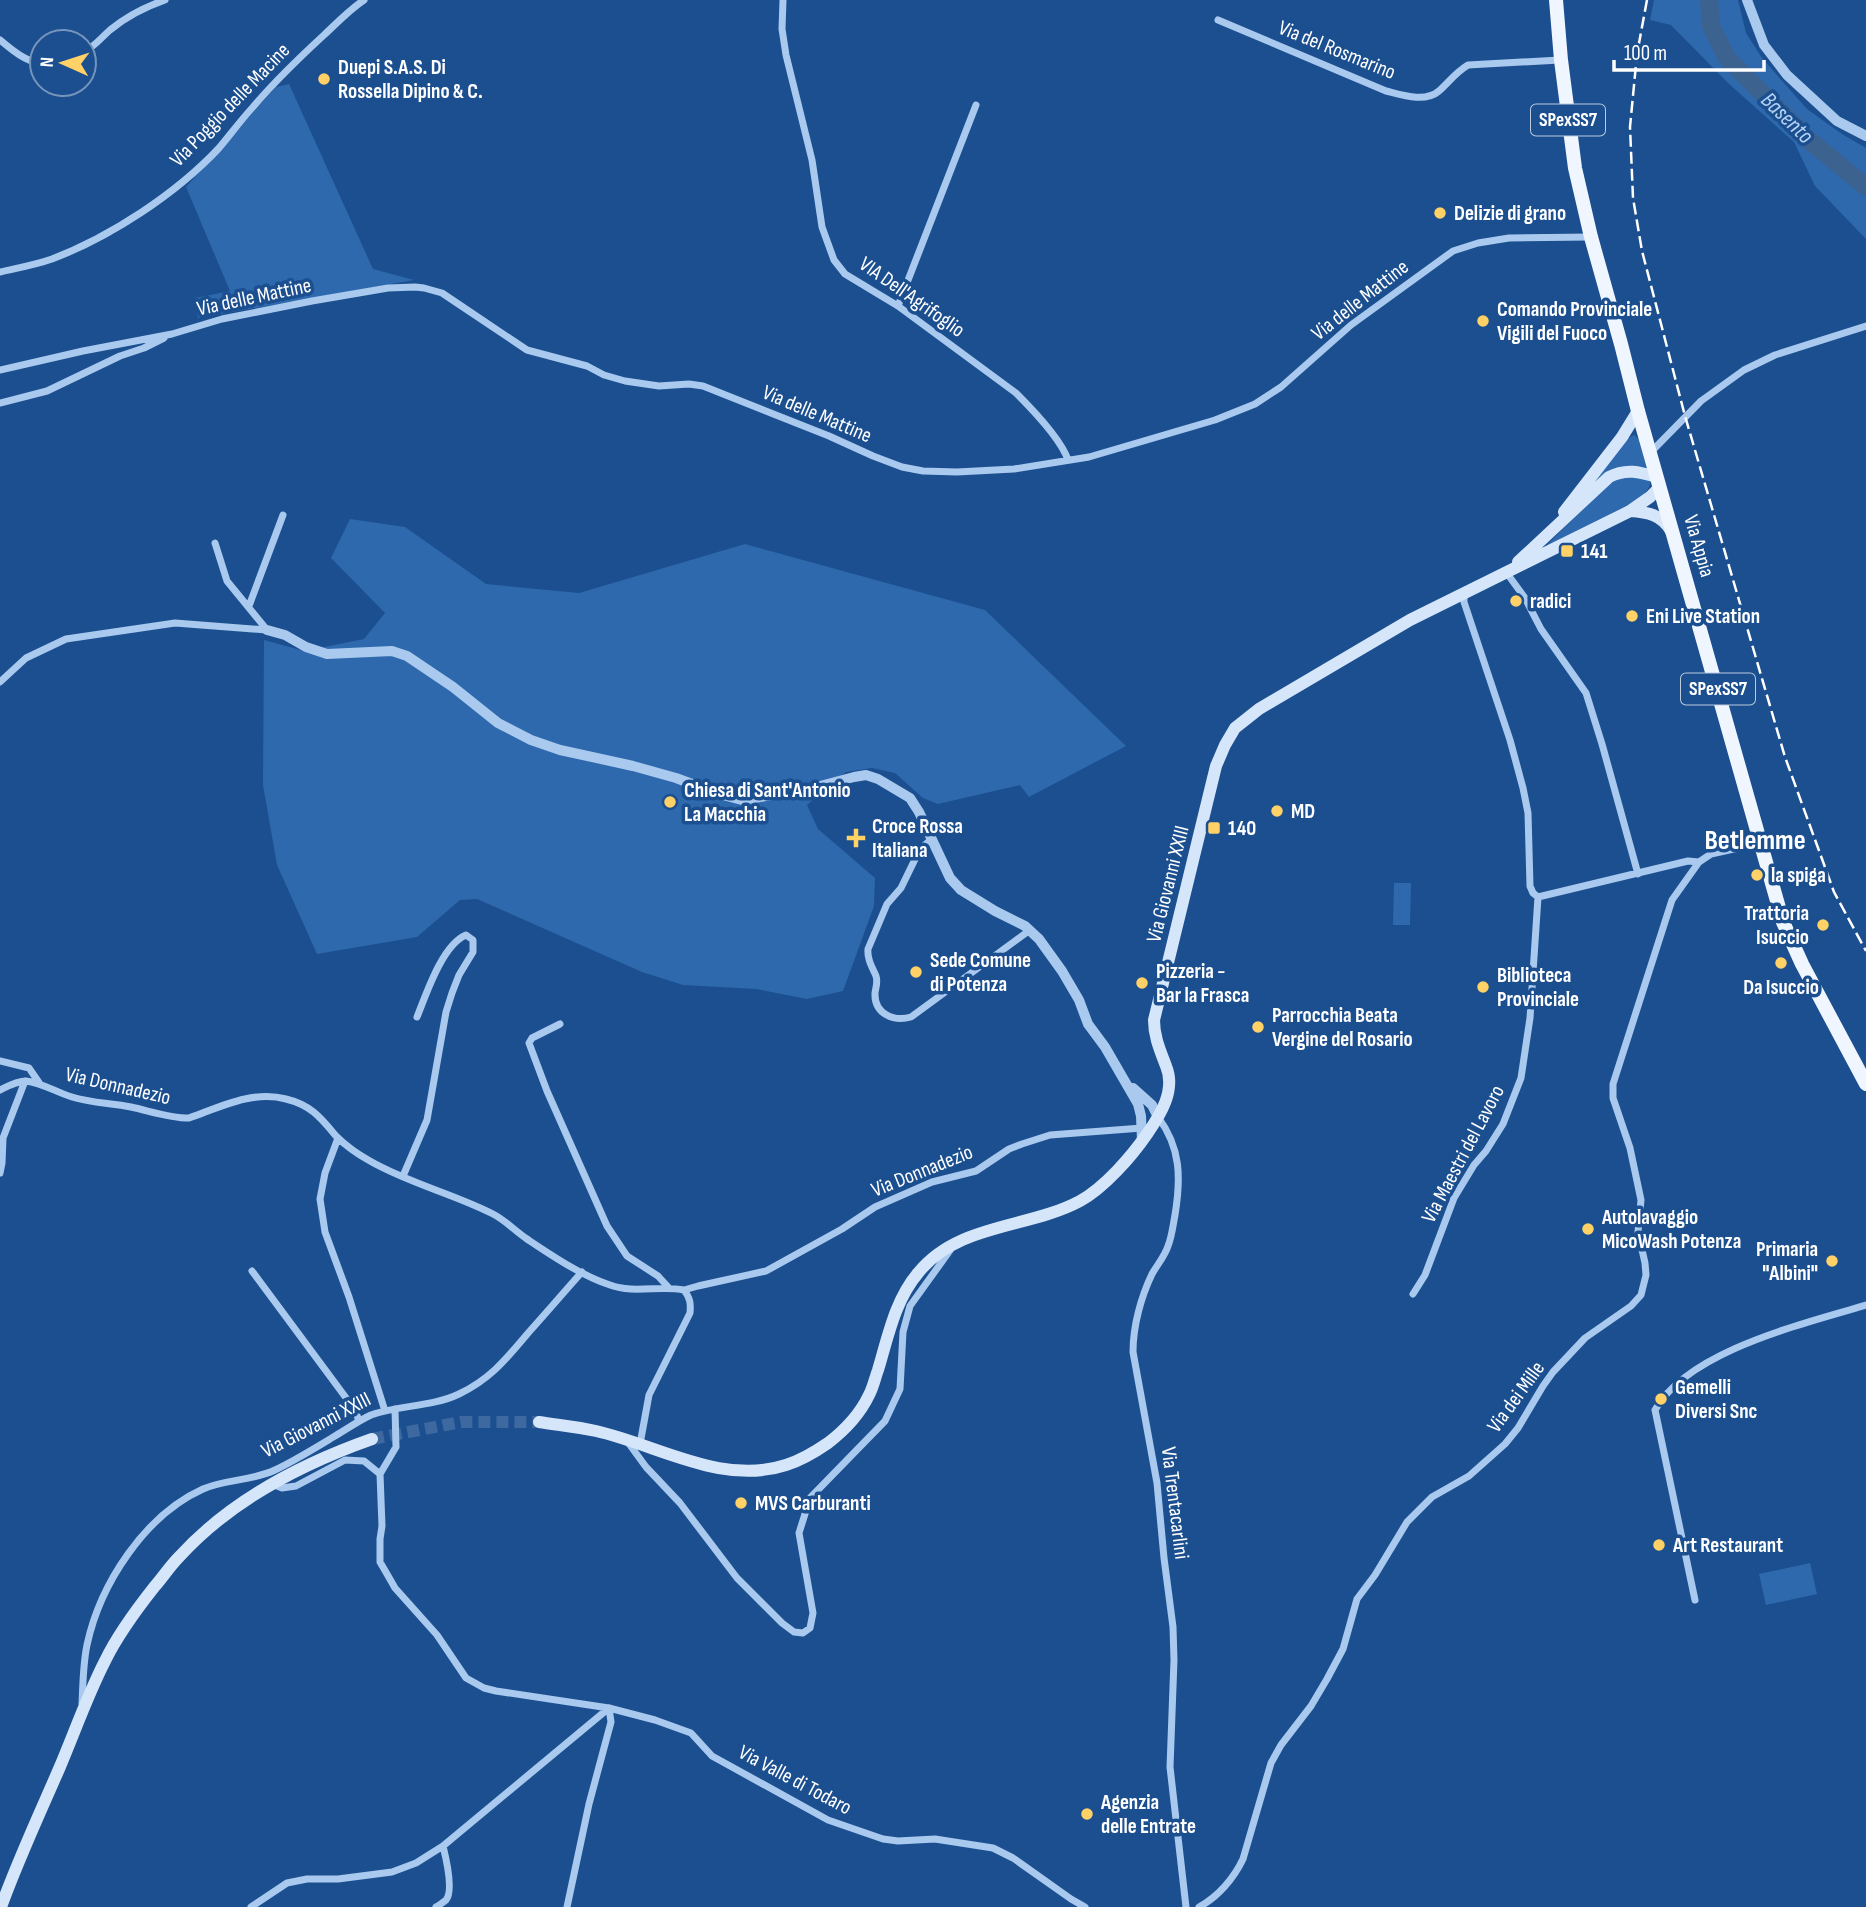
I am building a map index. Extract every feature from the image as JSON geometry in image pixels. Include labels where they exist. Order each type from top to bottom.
[{"type":"main road","name":"Via Appia","points":[[1556,0],[1575,168],[1591,237],[1783,922],[1802,964],[1866,1084]]},
{"type":"main road","points":[[1547,534],[1622,437],[1638,411]]},
{"type":"main road","points":[[1623,471],[1631,471],[1658,482],[1650,497],[1630,511],[1508,570],[1609,477],[1623,471]]},
{"type":"main road","points":[[1630,511],[1647,512],[1660,519],[1667,523],[1674,535]]},
{"type":"main road","name":"Via Giovanni XXIII","points":[[1169,1090],[1168,1070],[1154,1033],[1154,1020],[1216,766],[1224,745],[1235,728],[1259,709],[1410,620],[1508,570]]},
{"type":"main road","points":[[539,1422],[596,1431],[703,1465],[732,1471],[757,1471],[785,1466],[806,1457],[837,1436],[858,1415],[870,1394],[897,1309],[918,1272],[939,1253],[979,1233],[1060,1210],[1083,1199],[1112,1175],[1158,1117],[1169,1090]]},
{"type":"main road","name":"Via Giovanni XXIII","points":[[1,1907],[105,1661],[129,1621],[178,1557],[229,1512],[271,1484],[326,1456],[372,1439]]},
{"type":"street","points":[[98,43],[127,17],[165,0]]},
{"type":"street","name":"Via Poggio delle Macine","points":[[0,272],[52,259],[90,242],[179,184],[218,149],[299,57],[364,0]]},
{"type":"street","name":"VIA Dell'Agrifoglio","points":[[783,0],[782,29],[786,55],[812,160],[822,227],[834,260],[845,274],[898,306],[1016,393],[1029,405],[1065,451],[1068,460]]},
{"type":"street","points":[[1747,0],[1764,45],[1787,75],[1838,121],[1866,136]]},
{"type":"street","name":"Via del Rosmarino","points":[[1218,20],[1386,91],[1414,98],[1436,93],[1455,73],[1468,65],[1561,60]]},
{"type":"street","points":[[0,40],[28,59]]},
{"type":"street","points":[[898,306],[976,105]]},
{"type":"street","name":"Via delle Mattine","points":[[0,370],[312,301],[388,288],[425,288],[451,298],[527,350],[587,366],[625,382],[659,386],[704,386],[902,467],[923,471],[996,471],[1089,457],[1204,423],[1255,404],[1281,387],[1351,325],[1453,251],[1478,243],[1509,238],[1591,237]]},
{"type":"street","points":[[1650,453],[1701,401],[1744,370],[1775,355],[1866,326]]},
{"type":"street","points":[[0,403],[47,391],[172,334]]},
{"type":"street","points":[[249,606],[283,515]]},
{"type":"street","points":[[215,543],[227,581],[267,630]]},
{"type":"street","points":[[1508,570],[1541,629],[1586,693],[1638,874]]},
{"type":"street","name":"Via Maestri del Lavoro","points":[[1413,1294],[1425,1275],[1454,1198],[1503,1124],[1521,1078],[1530,1018],[1538,897],[1530,886],[1528,813],[1510,740],[1464,602],[1464,594]]},
{"type":"street","points":[[0,682],[26,658],[66,639],[175,623],[267,630],[327,654],[392,651],[408,656],[498,723],[531,740],[560,750],[676,778],[742,800],[809,789],[866,775],[878,779],[910,798],[919,811],[950,878],[961,890],[1025,926],[1039,939],[1062,971],[1079,1000],[1088,1024],[1128,1084],[1140,1111],[1142,1135]]},
{"type":"street","points":[[932,839],[920,849],[901,888],[887,904],[867,949],[877,978],[876,1002],[880,1009],[895,1019],[911,1017],[1030,930]]},
{"type":"street","points":[[1538,897],[1688,861],[1699,862],[1711,854],[1761,843]]},
{"type":"street","name":"Via dei Mille","points":[[1199,1907],[1219,1892],[1238,1870],[1271,1763],[1327,1679],[1343,1649],[1357,1599],[1375,1576],[1407,1522],[1432,1497],[1469,1476],[1505,1444],[1553,1372],[1585,1338],[1631,1306],[1641,1295],[1646,1275],[1646,1263],[1638,1232],[1641,1200],[1630,1147],[1613,1098],[1613,1084],[1668,909],[1699,862]]},
{"type":"street","points":[[403,1176],[427,1119],[446,1012],[459,975],[473,952],[474,945],[470,937],[461,937],[443,958],[417,1017]]},
{"type":"street","points":[[560,1024],[532,1038],[529,1043],[547,1091],[607,1226],[626,1256],[658,1276],[668,1288]]},
{"type":"street","name":"Via Donnadezio","points":[[0,1061],[29,1068],[41,1085]]},
{"type":"street","points":[[0,1090],[25,1081]]},
{"type":"street","points":[[0,1172],[3,1138],[25,1081]]},
{"type":"street","name":"Via Donnadezio","points":[[25,1081],[89,1102],[130,1107],[174,1118],[189,1118],[239,1100],[261,1096],[274,1096],[297,1102],[326,1122],[338,1138],[371,1161],[495,1215],[526,1238],[582,1272],[620,1288],[684,1290],[765,1271],[875,1208],[932,1182],[976,1171],[1009,1149],[1050,1135],[1142,1135]]},
{"type":"street","points":[[1128,1084],[1152,1105],[1158,1117]]},
{"type":"street","points":[[1145,1098],[1160,1097],[1169,1090]]},
{"type":"street","points":[[1140,1111],[1158,1117]]},
{"type":"street","name":"Via Trentacarlini","points":[[1158,1117],[1175,1149],[1178,1189],[1170,1240],[1144,1293],[1133,1352],[1157,1483],[1173,1627],[1170,1767],[1186,1907]]},
{"type":"street","points":[[338,1138],[325,1173],[320,1199],[325,1232],[385,1411]]},
{"type":"street","points":[[684,1290],[691,1303],[690,1312],[649,1395],[634,1442],[646,1466],[680,1503],[737,1578],[782,1623],[794,1632],[803,1633],[810,1628],[813,1613],[799,1533],[810,1498],[885,1421],[900,1390],[903,1332],[910,1306],[954,1245]]},
{"type":"street","points":[[252,1271],[355,1410],[359,1421]]},
{"type":"street","name":"Via Giovanni XXIII","points":[[81,1714],[85,1659],[98,1610],[118,1570],[138,1539],[162,1517],[200,1490],[226,1481],[271,1472],[359,1421],[385,1411],[459,1394],[494,1372],[582,1272]]},
{"type":"street","points":[[1695,1601],[1655,1410],[1659,1403],[1677,1384],[1709,1360],[1768,1335],[1866,1305]]},
{"type":"street","points":[[271,1484],[282,1488],[296,1486],[345,1460],[364,1461],[380,1474],[396,1447],[395,1409]]},
{"type":"street","name":"Via Valle di Todaro","points":[[380,1474],[380,1562],[395,1588],[437,1635],[466,1678],[496,1691],[609,1708],[691,1733],[712,1756],[828,1820],[883,1839],[935,1839],[993,1849],[1013,1858],[1085,1907]]},
{"type":"street","points":[[251,1907],[287,1883],[392,1872],[416,1863],[443,1846],[609,1708]]},
{"type":"street","points":[[567,1907],[589,1804],[611,1721],[609,1708]]},
{"type":"street","points":[[436,1907],[445,1901],[449,1891],[443,1846]]},
{"type":"shaded area","points":[[1654,0],[1738,0],[1746,33],[1762,58],[1807,109],[1866,148],[1866,239],[1815,186],[1794,142],[1728,83],[1671,25],[1650,20]]},
{"type":"shaded area","points":[[289,84],[373,269],[414,280],[198,318],[195,298],[230,291],[186,187],[276,87]]},
{"type":"shaded area","points":[[1634,435],[1639,439],[1648,468],[1625,466],[1608,472],[1576,500],[1625,440]]},
{"type":"shaded area","points":[[1623,475],[1647,478],[1650,482],[1649,488],[1636,501],[1547,547],[1603,488]]},
{"type":"shaded area","points":[[350,519],[405,527],[486,584],[579,593],[745,544],[985,610],[1126,746],[1029,797],[1020,785],[938,804],[923,798],[895,773],[872,768],[846,772],[807,805],[818,829],[875,878],[874,906],[843,991],[807,999],[756,989],[683,985],[642,972],[477,899],[460,900],[417,937],[317,954],[277,865],[263,785],[264,640],[304,651],[364,639],[385,613],[331,558]]},
{"type":"shaded area","points":[[1394,883],[1411,883],[1410,925],[1393,925]]},
{"type":"shaded area","points":[[1810,1563],[1817,1594],[1766,1605],[1759,1574]]},
{"type":"waterway","name":"Basento","points":[[1709,0],[1711,26],[1727,58],[1810,141],[1866,187]]},
{"type":"tunnel","points":[[372,1439],[461,1422],[539,1422]]},
{"type":"railway","points":[[1647,0],[1637,54],[1630,127],[1633,198],[1642,251],[1685,416],[1785,757],[1834,892],[1866,951]]},
{"type":"place","name":"Duepi S.A.S. Di Rossella Dipino & C.","points":[[324,79]]},
{"type":"place","name":"Delizie di grano","points":[[1440,213]]},
{"type":"place","name":"Comando Provinciale Vigili del Fuoco","points":[[1483,321]]},
{"type":"place","name":"141","points":[[1567,551]]},
{"type":"place","name":"radici","points":[[1516,601]]},
{"type":"place","name":"Eni Live Station","points":[[1632,616]]},
{"type":"place","name":"Chiesa di Sant'Antonio La Macchia","points":[[670,802]]},
{"type":"place","name":"MD","points":[[1277,811]]},
{"type":"place","name":"140","points":[[1214,828]]},
{"type":"place","name":"Croce Rossa Italiana","points":[[856,838]]},
{"type":"place","name":"la spiga","points":[[1757,875]]},
{"type":"place","name":"Trattoria Isuccio","points":[[1823,925]]},
{"type":"place","name":"Da Isuccio","points":[[1781,963]]},
{"type":"place","name":"Sede Comune di Potenza","points":[[916,972]]},
{"type":"place","name":"Pizzeria - Bar la Frasca","points":[[1142,983]]},
{"type":"place","name":"Biblioteca Provinciale","points":[[1483,987]]},
{"type":"place","name":"Parrocchia Beata Vergine del Rosario","points":[[1258,1027]]},
{"type":"place","name":"Autolavaggio MicoWash Potenza","points":[[1588,1229]]},
{"type":"place","name":"Primaria \"Albini\"","points":[[1832,1261]]},
{"type":"place","name":"Gemelli Diversi Snc","points":[[1661,1399]]},
{"type":"place","name":"MVS Carburanti","points":[[741,1503]]},
{"type":"place","name":"Art Restaurant","points":[[1659,1545]]},
{"type":"place","name":"Agenzia delle Entrate","points":[[1087,1814]]},
{"type":"district","name":"Betlemme","points":[[1755,840]]}]
